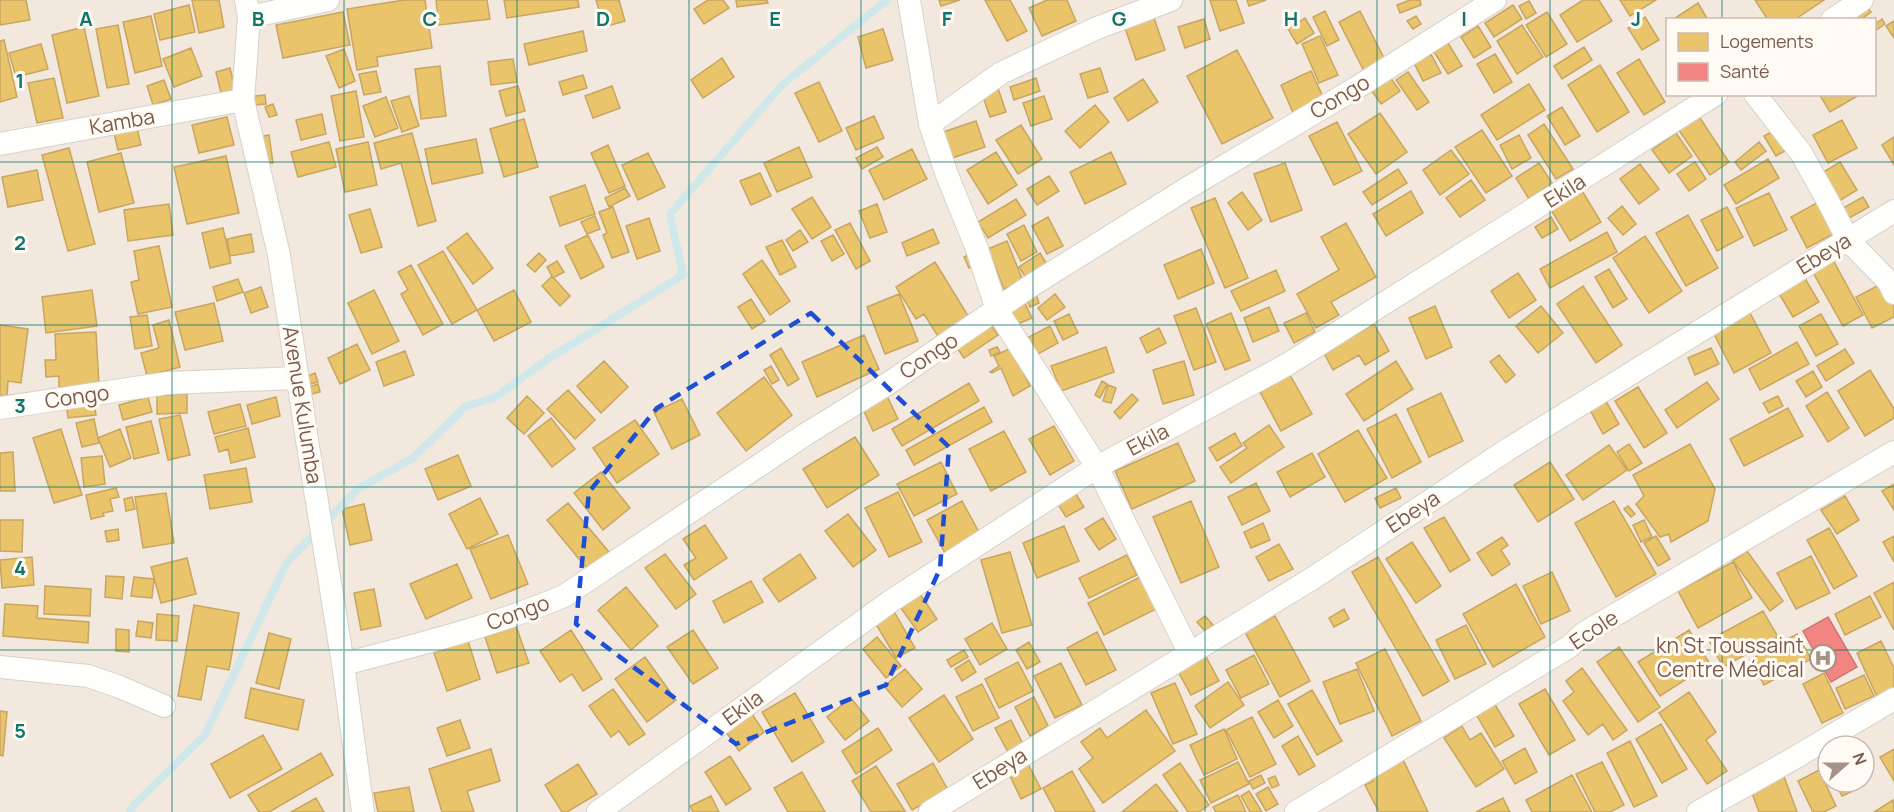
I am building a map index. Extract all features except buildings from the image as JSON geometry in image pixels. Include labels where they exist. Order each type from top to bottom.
[{"type":"street","points":[[247,9],[328,0]]},
{"type":"street","points":[[909,0],[930,124],[947,175],[977,249],[997,310],[1097,467],[1189,652]]},
{"type":"street","points":[[930,124],[1001,73],[1097,28],[1171,0]]},
{"type":"street","name":"Congo","points":[[343,664],[449,637],[533,609],[564,596],[806,434],[889,383],[1029,287],[1186,189],[1356,88],[1495,0]]},
{"type":"street","points":[[1835,18],[1862,0]]},
{"type":"street","name":"Avenue Kulumba","points":[[247,9],[243,100],[279,255],[343,664],[363,812]]},
{"type":"street","name":"Ekila","points":[[598,812],[891,601],[1097,467],[1288,364],[1713,96]]},
{"type":"street","points":[[1757,96],[1801,153],[1848,240],[1888,281],[1894,293]]},
{"type":"street","name":"Kamba","points":[[0,144],[243,100]]},
{"type":"street","name":"Ebeya","points":[[930,812],[1310,580],[1510,448],[1894,211]]},
{"type":"street","name":"Congo","points":[[0,408],[168,383],[297,378]]},
{"type":"street","name":"Ecole","points":[[1296,812],[1569,647],[1584,633],[1894,452]]},
{"type":"street","points":[[0,667],[88,676],[164,706]]},
{"type":"street","points":[[1698,812],[1894,699]]},
{"type":"highlighted area","points":[[811,313],[949,447],[940,569],[886,685],[736,744],[576,624],[589,492],[657,408]]},
{"type":"shaded area","points":[[0,0],[1894,0],[1894,812],[0,812]]},
{"type":"waterway","points":[[130,812],[135,804],[205,735],[287,562],[359,488],[413,458],[466,406],[494,398],[548,359],[683,275],[670,214],[782,85],[887,0]]},
{"type":"place","name":"kn St Toussaint Centre Médical","points":[[1823,658]]}]
